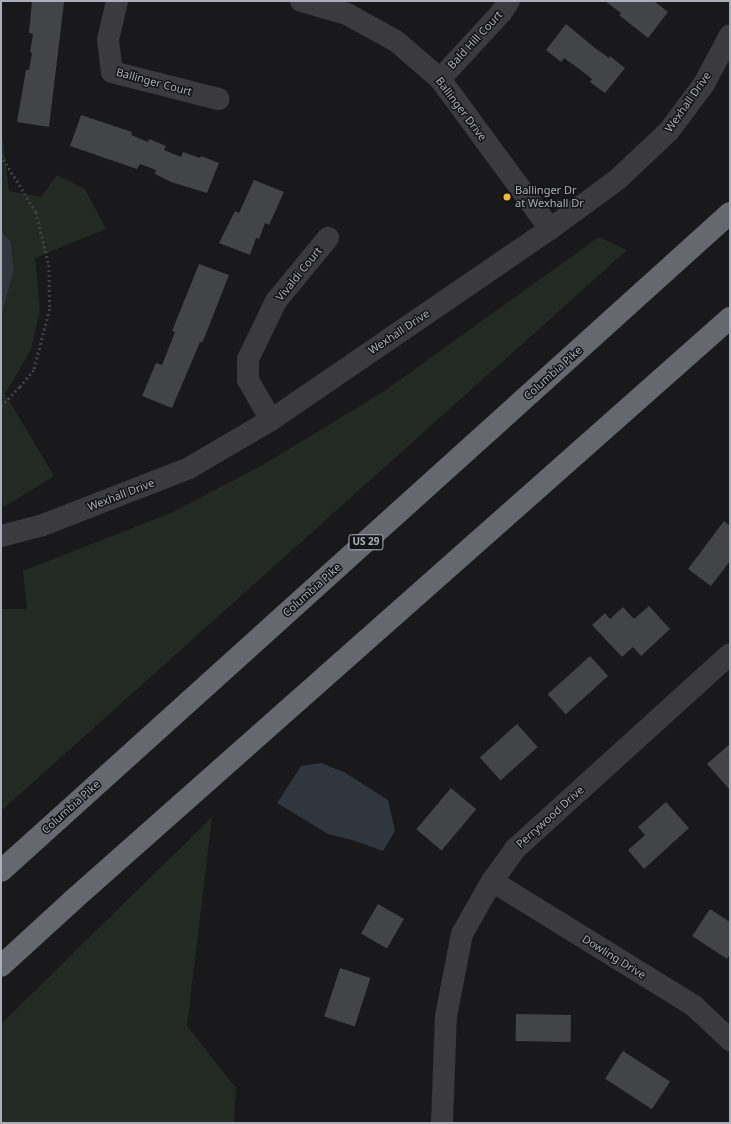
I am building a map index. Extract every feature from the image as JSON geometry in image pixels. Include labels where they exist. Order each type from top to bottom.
[{"type":"highway","name":"Columbia Pike","points":[[1,871],[730,213]]},
{"type":"highway","points":[[1,966],[72,900],[730,318]]},
{"type":"street","name":"Ballinger Court","points":[[117,1],[108,40],[112,72],[219,99]]},
{"type":"street","name":"Ballinger Drive","points":[[301,1],[347,14],[396,41],[440,79],[550,230]]},
{"type":"street","name":"Bald Hill Court","points":[[440,79],[502,13],[509,1]]},
{"type":"street","name":"Wexhall Drive","points":[[1,536],[44,525],[189,468],[271,420],[550,230],[618,179],[669,131],[704,84],[730,35]]},
{"type":"street","name":"Vivaldi Court","points":[[271,420],[248,380],[248,359],[276,301],[328,238]]},
{"type":"street","name":"Perrywood Drive","points":[[442,1123],[446,1016],[462,934],[492,881],[515,849],[730,654]]},
{"type":"street","name":"Dowling Drive","points":[[492,881],[694,1006],[730,1040]]},
{"type":"path","points":[[1,155],[36,212],[49,265],[50,309],[34,370],[1,407]]},
{"type":"shaded area","points":[[1,126],[9,191],[41,197],[57,175],[85,189],[106,229],[35,258],[40,309],[31,350],[5,394],[54,476],[4,507],[1,501],[1,317],[14,270],[11,242],[1,231]]},
{"type":"shaded area","points":[[1,231],[11,242],[14,270],[1,317]]},
{"type":"shaded area","points":[[599,237],[627,250],[1,811],[1,609],[27,609],[23,571],[173,512],[261,466],[383,392]]},
{"type":"shaded area","points":[[321,763],[344,772],[388,800],[395,831],[383,851],[352,840],[328,834],[277,803],[301,766]]},
{"type":"shaded area","points":[[212,817],[187,1026],[236,1088],[234,1123],[1,1123],[1,1024]]},
{"type":"building","points":[[32,1],[64,2],[49,127],[17,122],[26,70],[29,70],[32,53],[30,52],[33,34],[29,33]]},
{"type":"building","points":[[605,1],[654,1],[668,12],[648,38],[619,15],[621,13]]},
{"type":"building","points":[[566,24],[595,48],[609,58],[610,56],[625,68],[605,93],[590,82],[592,79],[578,68],[564,58],[561,62],[546,50]]},
{"type":"building","points":[[81,115],[132,132],[131,135],[148,142],[149,139],[166,146],[164,150],[181,157],[183,152],[200,158],[201,156],[219,163],[207,193],[171,182],[155,174],[156,170],[140,164],[137,169],[70,146]]},
{"type":"building","points":[[254,180],[284,192],[269,225],[265,223],[259,239],[256,238],[250,255],[219,243],[235,211],[239,213]]},
{"type":"building","points":[[199,264],[229,275],[202,343],[200,342],[172,408],[142,396],[156,363],[162,365],[175,332],[172,331]]},
{"type":"building","points":[[724,521],[730,526],[730,561],[711,586],[688,569]]},
{"type":"building","points":[[649,606],[670,629],[641,656],[633,647],[622,657],[592,625],[605,613],[610,619],[623,607],[634,619]]},
{"type":"building","points":[[590,656],[608,676],[566,714],[548,694]]},
{"type":"building","points":[[517,724],[538,747],[501,780],[480,757]]},
{"type":"building","points":[[730,744],[730,790],[707,764]]},
{"type":"building","points":[[451,788],[476,809],[442,851],[416,829]]},
{"type":"building","points":[[666,802],[689,828],[644,869],[628,850],[645,835],[638,827]]},
{"type":"building","points":[[378,904],[404,919],[387,948],[361,933]]},
{"type":"building","points":[[710,909],[730,922],[730,954],[727,959],[692,936]]},
{"type":"building","points":[[340,968],[370,978],[355,1026],[324,1017]]},
{"type":"building","points":[[516,1014],[571,1015],[571,1042],[516,1041]]},
{"type":"building","points":[[623,1051],[670,1081],[652,1109],[605,1079]]},
{"type":"place","name":"Ballinger Dr at Wexhall Dr","points":[[507,197]]}]
